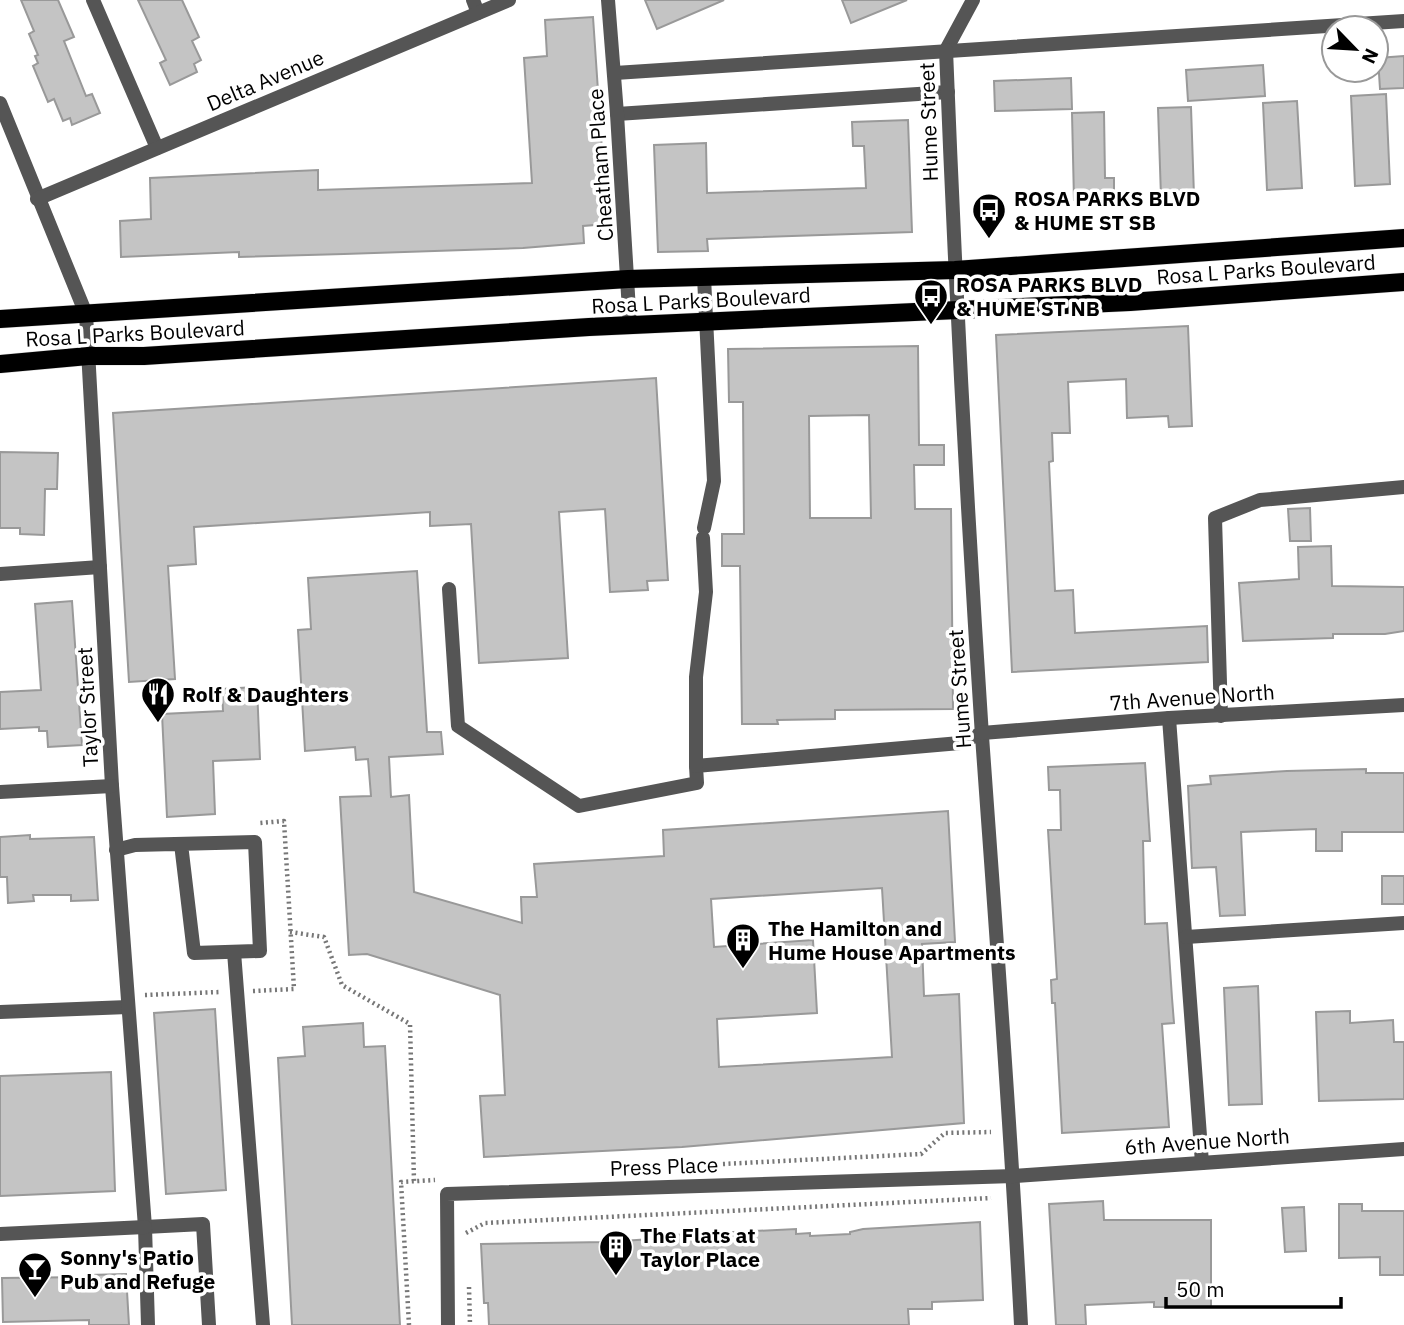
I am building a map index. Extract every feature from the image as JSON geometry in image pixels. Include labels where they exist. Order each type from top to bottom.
[{"type":"main road","name":"Rosa L Parks Boulevard","points":[[0,320],[628,279],[955,270],[1404,238]]},
{"type":"main road","name":"Rosa L Parks Boulevard","points":[[0,363],[589,327],[1130,302],[1404,282]]},
{"type":"street","points":[[93,0],[157,149]]},
{"type":"street","name":"Delta Avenue","points":[[37,199],[157,149],[475,7],[509,0]]},
{"type":"street","name":"Cheatham Place","points":[[608,0],[630,327]]},
{"type":"street","points":[[946,50],[973,0]]},
{"type":"street","points":[[615,73],[1404,21]]},
{"type":"street","name":"Hume Street","points":[[946,50],[957,310],[982,733],[1014,1176],[1021,1325]]},
{"type":"street","points":[[617,114],[947,92]]},
{"type":"street","name":"Taylor Street","points":[[2,113],[86,314],[112,786],[145,1227],[148,1325]]},
{"type":"street","points":[[449,589],[458,726],[579,806],[696,783],[696,677],[706,592],[704,533],[714,481],[704,277]]},
{"type":"street","points":[[1221,716],[1215,518],[1260,500],[1404,487]]},
{"type":"street","points":[[0,574],[100,567]]},
{"type":"street","name":"7th Avenue North","points":[[696,766],[960,743],[982,733],[1169,718],[1404,705]]},
{"type":"street","points":[[1169,718],[1202,1163]]},
{"type":"street","points":[[0,792],[112,786]]},
{"type":"street","points":[[117,849],[135,845],[254,842],[260,951],[194,953],[181,844]]},
{"type":"street","points":[[1186,937],[1404,923]]},
{"type":"street","points":[[234,951],[263,1325]]},
{"type":"street","points":[[0,1012],[128,1007]]},
{"type":"street","name":"6th Avenue North","points":[[1014,1176],[1404,1149]]},
{"type":"street","name":"Press Place","points":[[449,1325],[447,1194],[1014,1176]]},
{"type":"street","points":[[0,1234],[203,1224],[209,1325]]},
{"type":"path","points":[[284,821],[294,989]]},
{"type":"path","points":[[290,932],[324,937],[342,985],[410,1024],[414,1181]]},
{"type":"path","points":[[467,1246],[466,1233],[485,1223],[991,1198]]},
{"type":"path","points":[[468,1285],[470,1325]]},
{"type":"building","points":[[21,0],[58,0],[74,37],[64,41],[86,96],[92,94],[100,113],[72,125],[70,118],[63,121],[54,99],[48,102],[33,66],[38,63],[35,56],[38,55],[29,34],[34,31]]},
{"type":"building","points":[[138,0],[182,0],[199,37],[192,41],[201,60],[194,64],[197,72],[170,85],[160,63],[166,60]]},
{"type":"building","points":[[645,0],[724,0],[657,29]]},
{"type":"building","points":[[842,0],[907,0],[851,23]]},
{"type":"building","points":[[593,17],[607,224],[583,226],[584,243],[523,248],[344,254],[239,257],[239,252],[121,257],[120,221],[151,219],[150,178],[318,170],[318,190],[532,183],[524,58],[547,56],[545,20]]},
{"type":"building","points":[[1404,56],[1404,88],[1380,89],[1380,84],[1390,84],[1390,57]]},
{"type":"building","points":[[1263,65],[1265,96],[1188,101],[1186,70]]},
{"type":"building","points":[[1071,78],[1072,109],[995,111],[994,81]]},
{"type":"building","points":[[1386,94],[1390,184],[1355,186],[1351,96]]},
{"type":"building","points":[[1297,101],[1302,188],[1267,190],[1263,103]]},
{"type":"building","points":[[1191,107],[1194,196],[1161,197],[1158,108]]},
{"type":"building","points":[[1104,112],[1105,178],[1114,178],[1114,199],[1074,200],[1072,113]]},
{"type":"building","points":[[908,120],[912,232],[707,239],[708,251],[658,252],[654,145],[706,143],[707,193],[866,188],[864,146],[853,146],[852,122]]},
{"type":"building","points":[[1188,326],[1192,426],[1169,427],[1168,416],[1127,418],[1126,379],[1068,382],[1070,433],[1052,433],[1053,461],[1049,462],[1055,591],[1073,590],[1075,633],[1207,626],[1208,662],[1012,672],[996,335]]},
{"type":"building","points":[[918,346],[919,445],[944,445],[944,465],[914,465],[915,509],[951,509],[953,709],[835,710],[835,719],[777,720],[778,724],[742,724],[740,566],[722,566],[722,534],[744,534],[743,402],[729,402],[728,349]],"holes":[[[869,415],[871,518],[810,518],[809,416]]]},
{"type":"building","points":[[656,378],[668,580],[647,581],[648,590],[610,592],[605,509],[559,512],[568,658],[479,663],[471,524],[430,526],[430,512],[194,527],[196,564],[168,566],[175,679],[129,682],[113,413]]},
{"type":"building","points":[[0,452],[58,453],[57,489],[45,489],[44,535],[20,534],[20,528],[0,528]]},
{"type":"building","points":[[1310,508],[1311,541],[1290,541],[1288,509]]},
{"type":"building","points":[[1331,546],[1332,586],[1404,587],[1404,631],[1385,634],[1333,634],[1333,638],[1243,641],[1239,583],[1299,579],[1298,547]]},
{"type":"building","points":[[417,571],[427,732],[441,732],[443,754],[389,757],[391,797],[409,795],[414,892],[522,923],[521,897],[537,897],[534,864],[664,856],[663,830],[948,811],[955,942],[922,944],[924,996],[959,994],[964,1123],[682,1147],[484,1157],[480,1096],[505,1095],[500,995],[367,954],[349,955],[340,797],[371,796],[368,759],[356,760],[355,747],[305,751],[298,630],[311,629],[308,578]],"holes":[[[882,888],[892,1057],[719,1067],[717,1019],[817,1013],[813,940],[714,947],[711,899]]]},
{"type":"building","points":[[72,601],[82,745],[48,747],[47,731],[39,731],[39,727],[0,729],[0,692],[41,690],[35,604]]},
{"type":"building","points":[[257,687],[260,759],[213,761],[215,814],[167,817],[162,714],[223,711],[222,689]]},
{"type":"building","points":[[1145,763],[1150,841],[1143,841],[1145,924],[1167,923],[1174,1023],[1162,1024],[1169,1127],[1062,1133],[1055,1003],[1052,1003],[1051,980],[1057,979],[1048,830],[1061,830],[1060,790],[1049,790],[1048,767]]},
{"type":"building","points":[[1366,769],[1366,773],[1404,773],[1404,832],[1342,832],[1342,851],[1316,851],[1316,829],[1241,832],[1245,915],[1220,916],[1216,867],[1192,868],[1188,786],[1211,784],[1210,776]]},
{"type":"building","points":[[30,835],[30,839],[94,837],[98,900],[71,901],[71,895],[33,895],[34,901],[8,903],[7,877],[0,877],[0,837]]},
{"type":"building","points":[[1382,876],[1404,876],[1404,904],[1382,904]]},
{"type":"building","points":[[1258,986],[1262,1104],[1229,1105],[1224,988]]},
{"type":"building","points":[[215,1009],[226,1190],[166,1194],[154,1013]]},
{"type":"building","points":[[1350,1011],[1350,1023],[1393,1020],[1394,1042],[1404,1042],[1404,1099],[1319,1101],[1316,1012]]},
{"type":"building","points":[[363,1023],[364,1047],[385,1046],[400,1325],[292,1325],[278,1058],[305,1056],[303,1027]]},
{"type":"building","points":[[111,1072],[115,1191],[0,1196],[0,1076]]},
{"type":"building","points":[[1103,1201],[1104,1220],[1211,1220],[1211,1307],[1154,1307],[1154,1302],[1085,1305],[1086,1325],[1056,1325],[1049,1204]]},
{"type":"building","points":[[1339,1204],[1362,1204],[1362,1211],[1404,1211],[1404,1275],[1380,1275],[1380,1257],[1339,1258]]},
{"type":"building","points":[[1304,1207],[1306,1251],[1285,1252],[1282,1208]]},
{"type":"building","name":"The Flats at Taylor Place","points":[[980,1222],[983,1300],[932,1302],[932,1309],[908,1309],[909,1325],[489,1325],[488,1303],[484,1303],[481,1244],[606,1242],[652,1239],[652,1236],[796,1229],[796,1234],[810,1233],[810,1236],[850,1234],[863,1229]]},
{"type":"building","points":[[126,1274],[129,1325],[89,1325],[89,1320],[3,1322],[2,1278]]},
{"type":"place","name":"ROSA PARKS BLVD & HUME ST SB","points":[[989,240]]},
{"type":"place","name":"ROSA PARKS BLVD & HUME ST NB","points":[[931,326]]},
{"type":"place","name":"Rolf & Daughters","points":[[158,724]]},
{"type":"place","name":"The Hamilton and Hume House Apartments","points":[[743,970]]},
{"type":"place","name":"The Flats at Taylor Place","points":[[616,1277]]},
{"type":"place","name":"Sonny's Patio Pub and Refuge","points":[[35,1299]]}]
